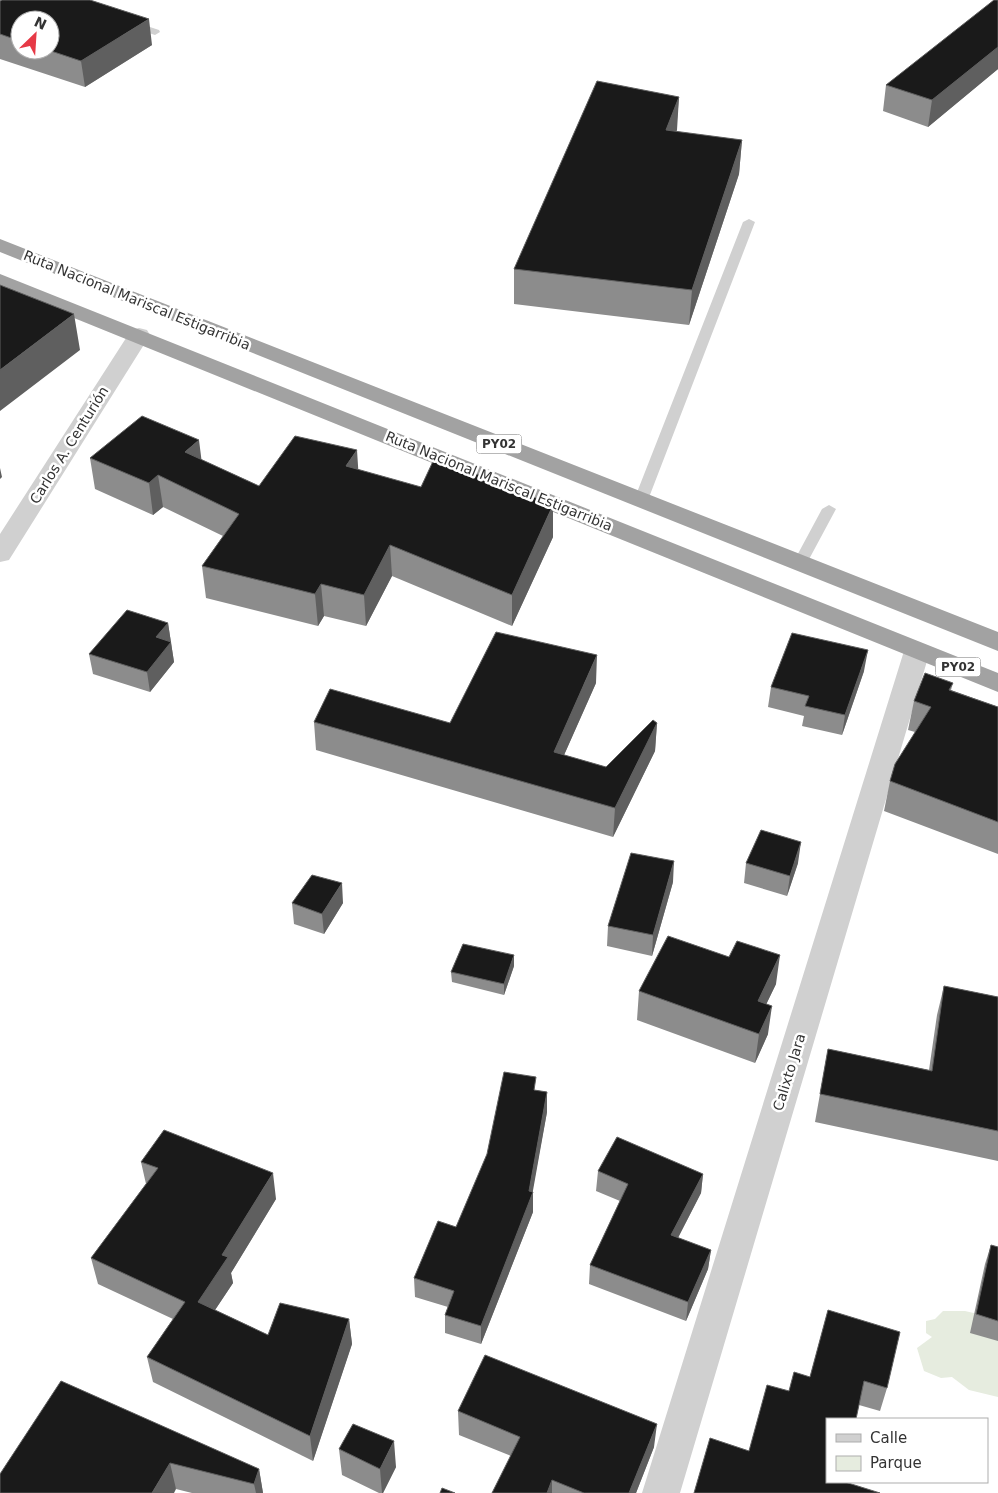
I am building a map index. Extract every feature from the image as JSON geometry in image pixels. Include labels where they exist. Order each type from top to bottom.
[{"type":"highway","name":"Ruta Nacional Mariscal Estigarribia","points":[[0,245],[998,642]]},
{"type":"highway","name":"Ruta Nacional Mariscal Estigarribia","points":[[0,280],[998,683]]},
{"type":"street","name":"Carlos A. Centurión","points":[[0,554],[139,335]]},
{"type":"street","name":"Calixto Jara","points":[[661,1493],[917,651]]},
{"type":"lane","points":[[118,19],[155,32]]},
{"type":"lane","points":[[641,500],[749,222]]},
{"type":"lane","points":[[800,564],[829,509]]},
{"type":"green space","points":[[943,1311],[965,1311],[995,1318],[998,1322],[998,1397],[969,1390],[952,1377],[941,1378],[924,1371],[917,1348],[932,1337],[926,1333],[926,1321],[935,1319]]},
{"type":"building","points":[[90,0],[149,19],[81,61],[60,54],[60,10],[10,10],[10,38],[0,34],[0,1]]},
{"type":"building","points":[[994,0],[998,0],[998,47],[932,100],[886,85]]},
{"type":"building","points":[[597,81],[679,97],[666,130],[742,140],[692,290],[514,269]]},
{"type":"building","points":[[0,285],[74,314],[0,370]]},
{"type":"building","points":[[142,416],[199,440],[185,452],[259,486],[295,436],[357,450],[346,466],[421,487],[435,457],[553,505],[512,595],[390,545],[364,595],[321,584],[315,594],[202,566],[239,514],[158,475],[149,483],[90,458]]},
{"type":"building","points":[[127,610],[168,623],[156,637],[171,642],[147,672],[89,654]]},
{"type":"building","points":[[496,632],[597,655],[554,752],[606,767],[653,720],[657,723],[615,808],[314,722],[330,689],[450,723]]},
{"type":"building","points":[[792,633],[868,650],[845,715],[805,706],[809,696],[771,687]]},
{"type":"building","points":[[925,673],[953,683],[949,690],[998,707],[998,822],[890,781],[895,764],[931,707],[914,701]]},
{"type":"building","points":[[761,830],[801,842],[790,876],[746,863]]},
{"type":"building","points":[[631,853],[674,861],[653,935],[608,926]]},
{"type":"building","points":[[312,875],[342,883],[322,914],[292,903]]},
{"type":"building","points":[[668,936],[729,957],[737,941],[780,955],[758,1001],[772,1006],[759,1034],[639,991]]},
{"type":"building","points":[[463,944],[514,955],[504,984],[451,972]]},
{"type":"building","points":[[944,986],[998,997],[998,1131],[820,1094],[828,1049],[932,1071]]},
{"type":"building","points":[[504,1072],[536,1077],[534,1090],[547,1092],[529,1191],[533,1192],[481,1326],[445,1315],[454,1291],[414,1278],[438,1221],[456,1227],[487,1154]]},
{"type":"building","points":[[164,1130],[273,1173],[222,1255],[228,1257],[198,1302],[268,1335],[280,1303],[349,1319],[310,1436],[147,1357],[185,1302],[91,1258],[158,1168],[141,1162]]},
{"type":"building","points":[[617,1137],[703,1174],[671,1235],[711,1250],[688,1302],[590,1265],[628,1184],[598,1171]]},
{"type":"building","points":[[991,1245],[998,1247],[998,1321],[976,1314]]},
{"type":"building","points":[[828,1310],[900,1332],[887,1388],[864,1381],[856,1418],[826,1418],[826,1483],[848,1483],[880,1493],[694,1493],[710,1438],[749,1451],[767,1385],[789,1391],[794,1372],[810,1377]]},
{"type":"building","points":[[485,1355],[657,1424],[629,1493],[584,1493],[552,1480],[547,1493],[492,1493],[520,1437],[458,1411]]},
{"type":"building","points":[[61,1381],[259,1469],[254,1484],[170,1463],[152,1493],[0,1493],[0,1474]]},
{"type":"building","points":[[353,1424],[394,1441],[380,1469],[339,1449]]},
{"type":"building","points":[[442,1488],[455,1493],[440,1493]]}]
